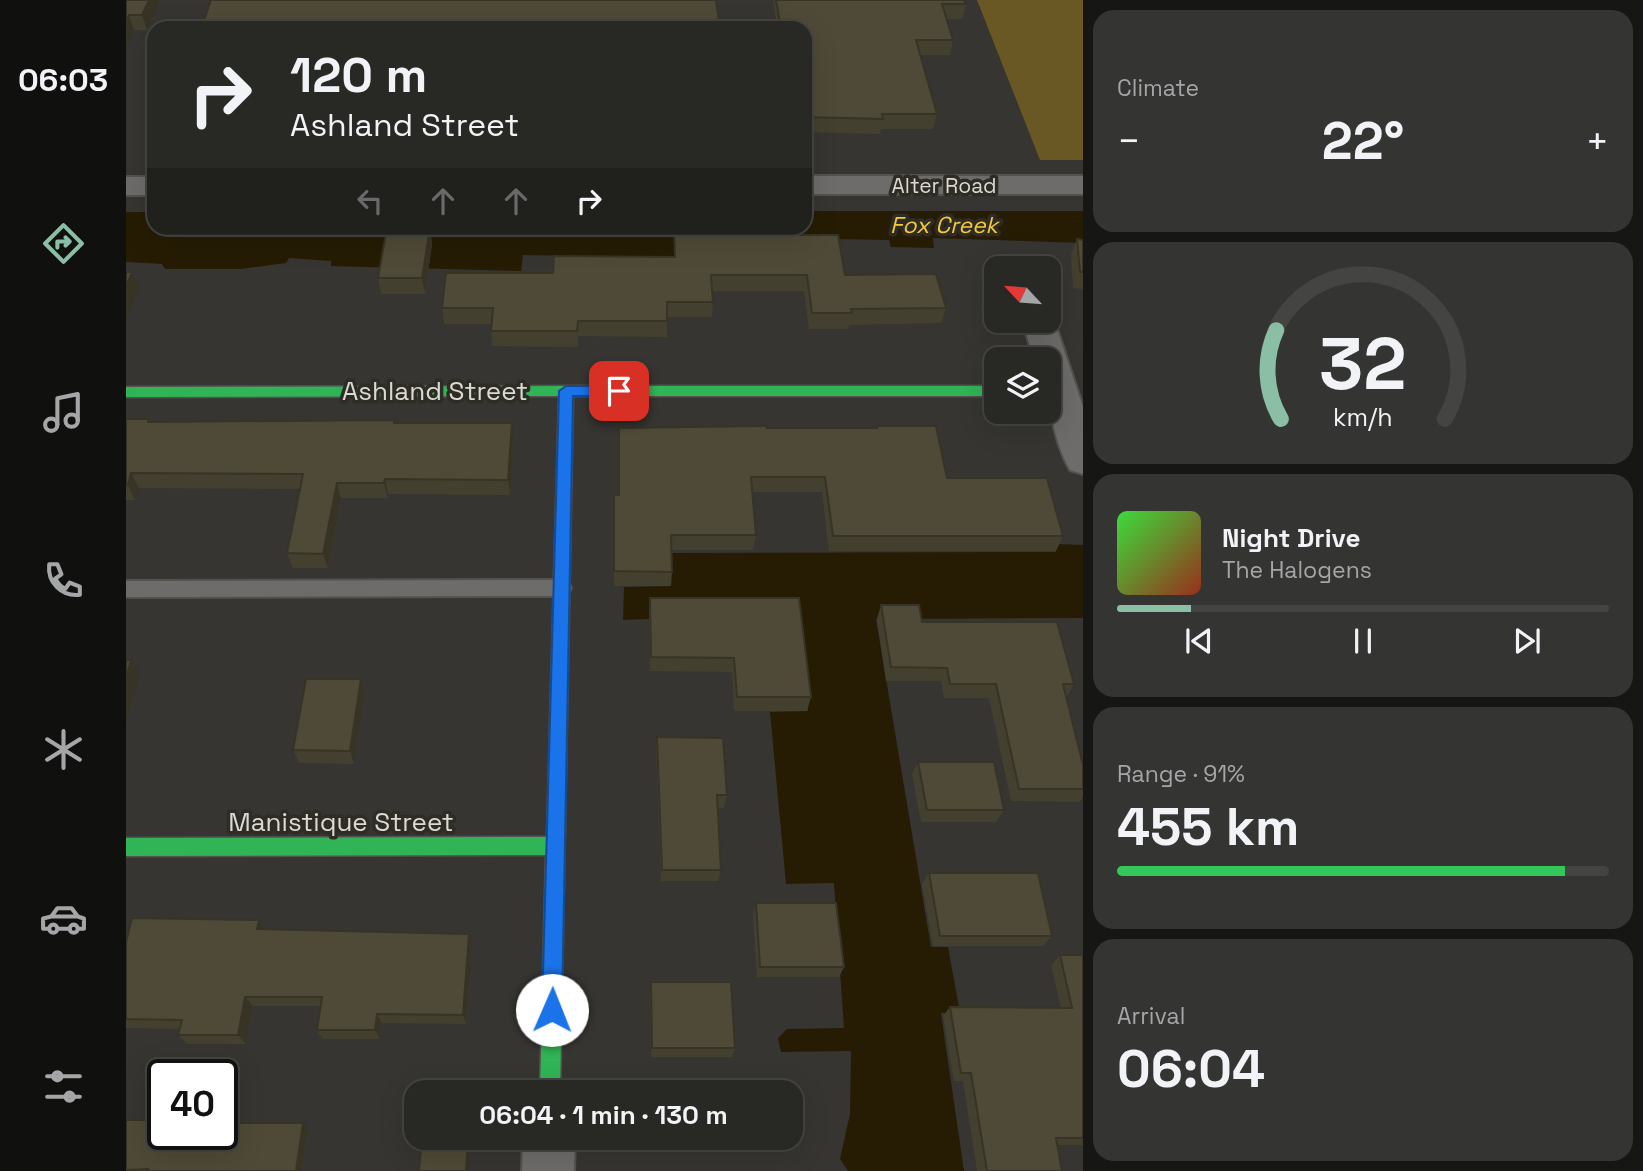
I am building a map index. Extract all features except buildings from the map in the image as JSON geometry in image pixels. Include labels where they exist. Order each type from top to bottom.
[{"type":"street","name":"Alter Road","points":[[812,185],[1083,185]]},
{"type":"street","points":[[126,186],[147,186]]},
{"type":"street","points":[[550,1080],[566,391]]},
{"type":"street","name":"Ashland Street","points":[[126,392],[984,391]]},
{"type":"street","points":[[1061,408],[1083,461]]},
{"type":"street","name":"Manistique Street","points":[[126,848],[556,846]]},
{"type":"street","points":[[548,1171],[549,1150]]},
{"type":"lane","points":[[126,589],[561,588]]},
{"type":"shaded area","points":[[977,0],[1083,0],[1083,160],[1040,160]]},
{"type":"water","name":"Fox Creek","points":[[812,211],[1083,211],[1083,243],[933,238],[934,248],[891,247],[889,240],[833,239],[836,272],[629,257],[523,255],[521,271],[331,266],[331,261],[289,258],[286,263],[241,269],[165,269],[162,264],[126,262],[126,212],[147,212],[147,235],[812,235]]},
{"type":"water","points":[[1055,544],[1083,545],[1083,618],[876,619],[931,947],[948,947],[960,1013],[941,1013],[964,1171],[848,1171],[840,1159],[850,1114],[851,1051],[781,1052],[778,1038],[787,1029],[844,1028],[834,883],[786,884],[770,712],[808,711],[797,613],[623,620],[624,587],[671,586],[671,553],[1056,552]]},
{"type":"traffic: fast","points":[[550,1080],[566,391]]},
{"type":"traffic: fast","points":[[126,392],[984,391]]},
{"type":"traffic: fast","points":[[126,847],[556,846]]},
{"type":"route","points":[[552,1010],[566,391],[619,391]]}]
